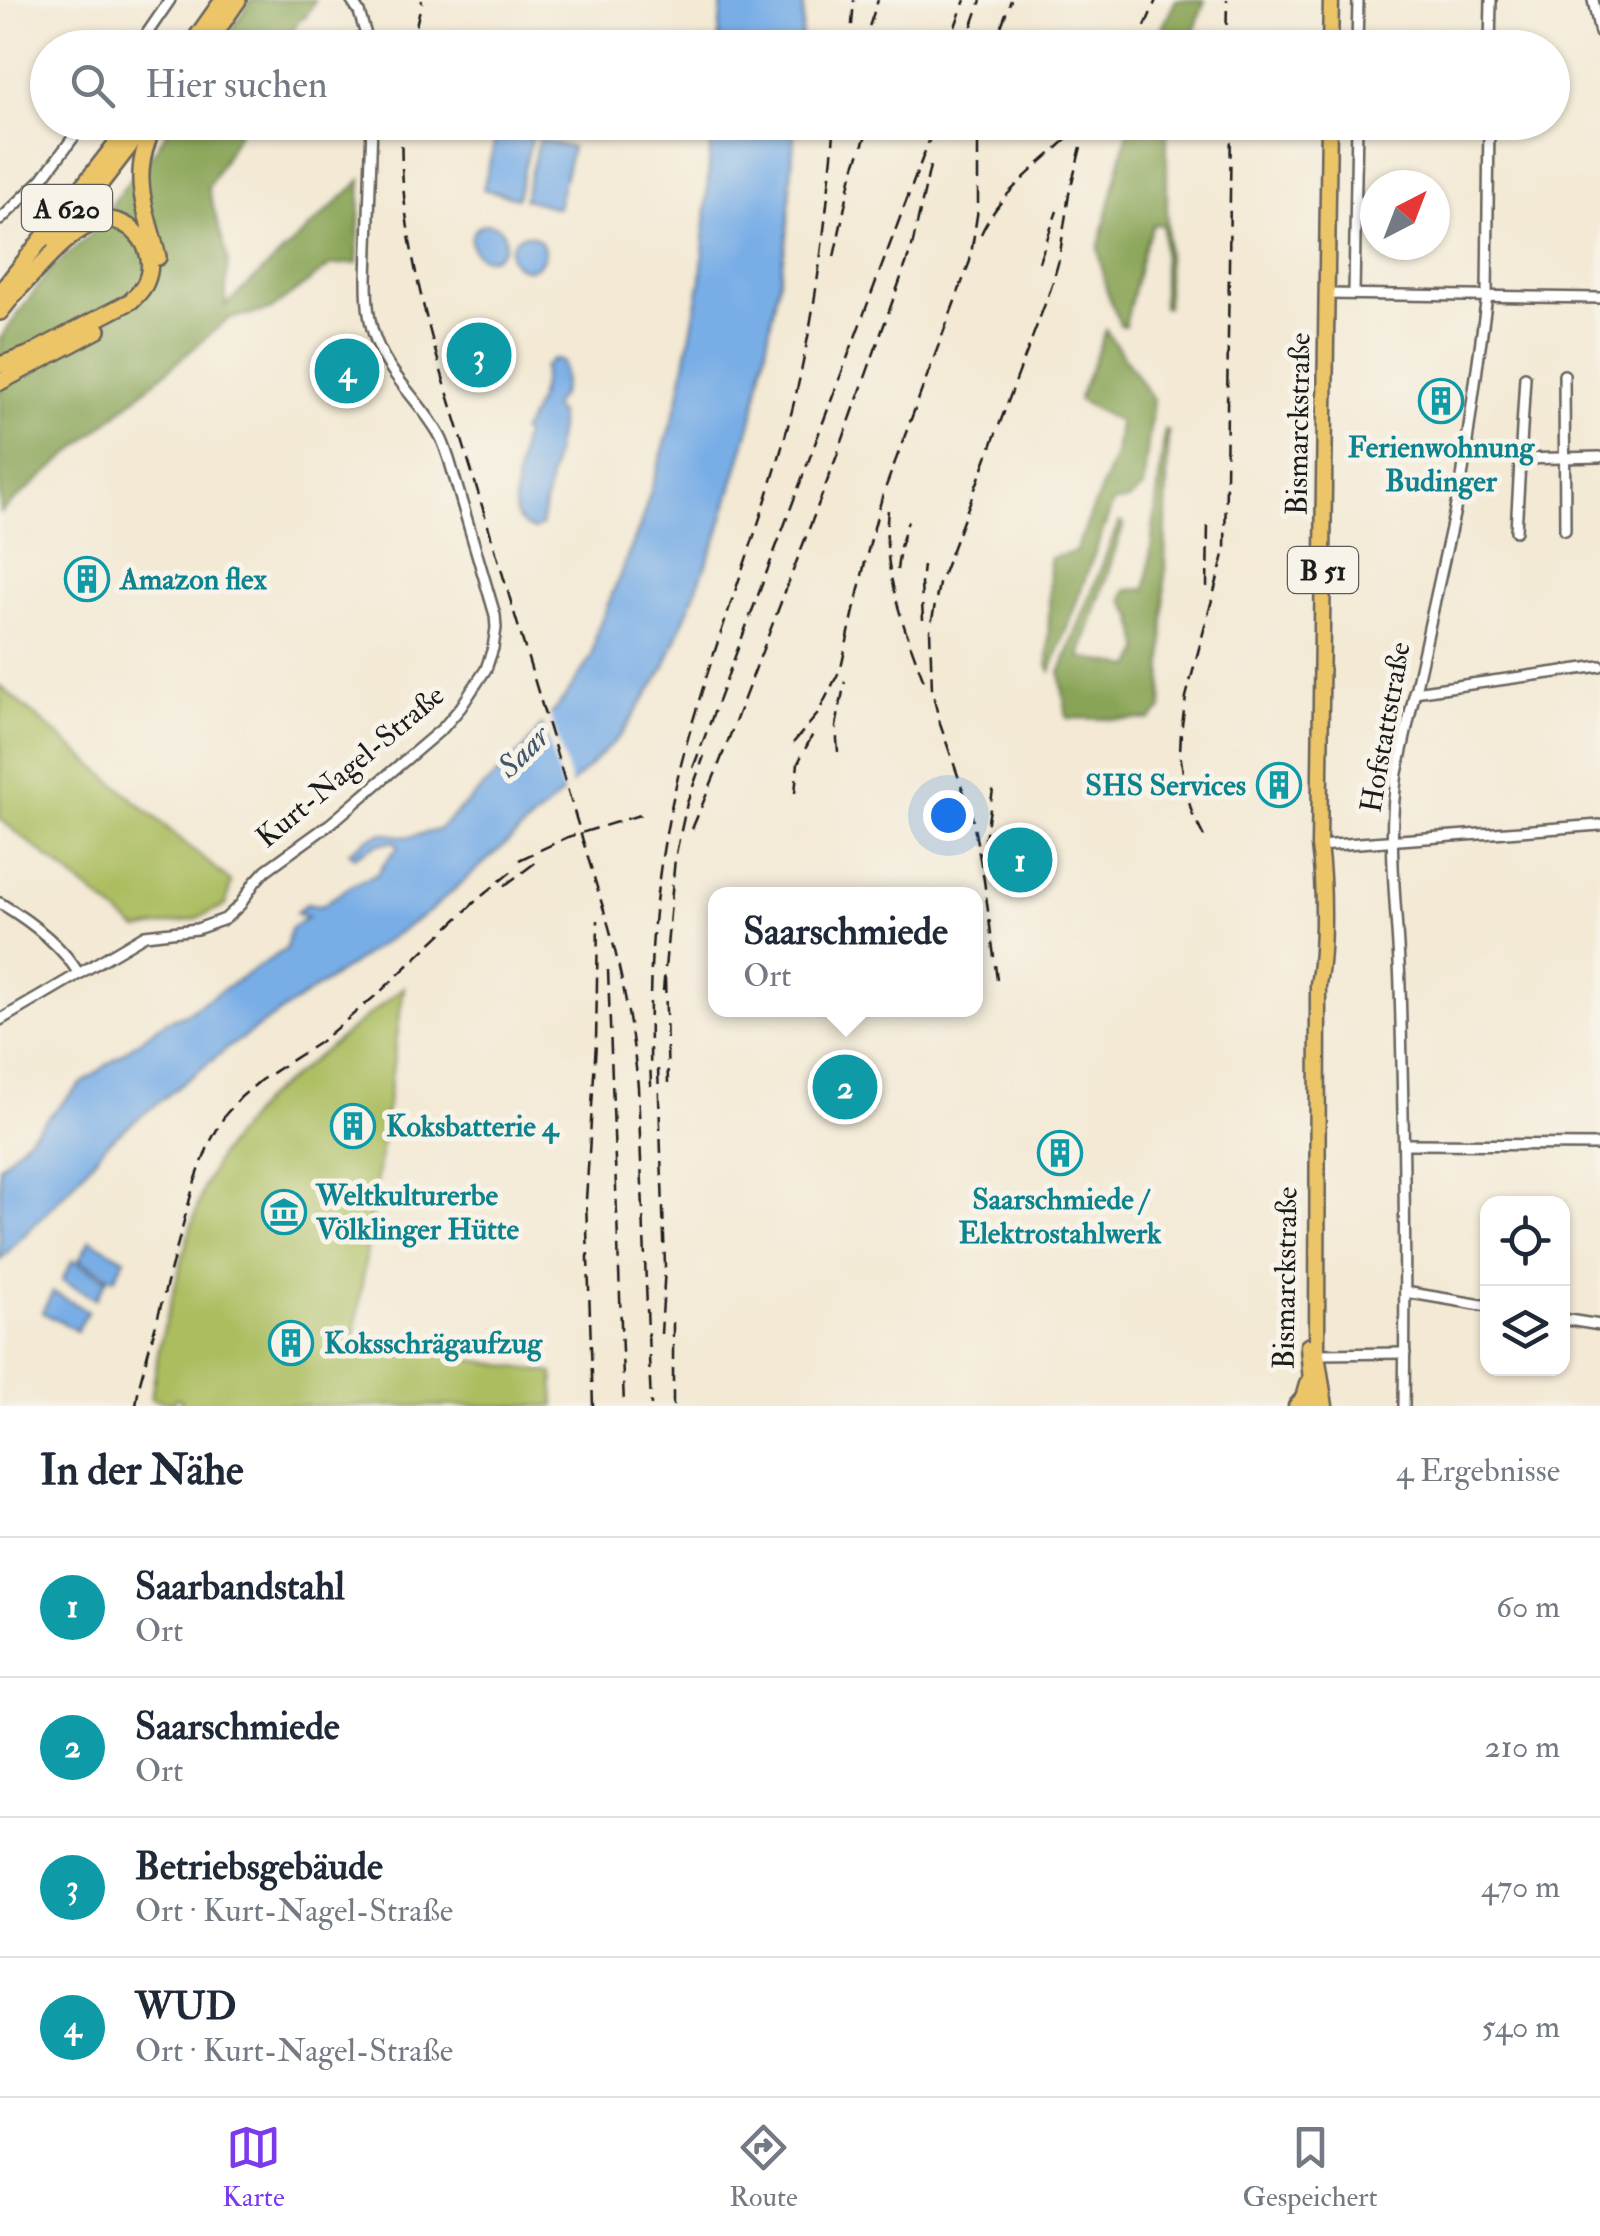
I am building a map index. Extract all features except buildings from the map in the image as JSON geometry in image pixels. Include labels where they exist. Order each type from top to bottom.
[{"type":"highway","points":[[202,30],[223,0]]},
{"type":"highway","points":[[217,30],[238,0]]},
{"type":"highway","name":"A 620","points":[[0,312],[8,293],[120,140]]},
{"type":"highway","name":"A 620","points":[[8,293],[137,140]]},
{"type":"highway","points":[[0,382],[122,318],[138,307],[154,286],[158,259],[139,182],[146,140]]},
{"type":"highway","points":[[0,365],[28,355],[131,301],[141,292],[150,270],[150,258],[145,244],[127,226],[112,220],[91,224],[8,293]]},
{"type":"main road","points":[[1330,30],[1331,0]]},
{"type":"main road","name":"Bismarckstraße","points":[[1321,1405],[1317,1354],[1321,963],[1318,846],[1329,140]]},
{"type":"main road","name":"Bismarckstraße","points":[[1317,1150],[1310,1232],[1309,1374],[1321,1405]]},
{"type":"main road","points":[[1296,1406],[1306,1391],[1309,1374]]},
{"type":"street","points":[[149,30],[170,0]]},
{"type":"street","points":[[351,0],[366,30]]},
{"type":"street","points":[[1358,0],[1358,30]]},
{"type":"street","points":[[1490,0],[1490,30]]},
{"type":"street","points":[[1593,0],[1600,33]]},
{"type":"street","points":[[0,220],[42,179],[71,140]]},
{"type":"street","name":"Kurt-Nagel-Straße","points":[[79,974],[145,935],[197,929],[225,919],[266,870],[330,824],[443,728],[480,681],[493,648],[495,615],[450,459],[440,436],[388,364],[372,328],[368,305],[372,140]]},
{"type":"street","points":[[1354,294],[1357,140]]},
{"type":"street","name":"Hofstattstraße","points":[[1404,1406],[1404,1144],[1392,840],[1394,791],[1462,478],[1487,296],[1489,140]]},
{"type":"street","points":[[1327,294],[1600,298]]},
{"type":"street","points":[[1564,375],[1565,530]]},
{"type":"street","points":[[1516,531],[1525,377]]},
{"type":"street","points":[[1466,450],[1521,459],[1600,457]]},
{"type":"street","points":[[1414,692],[1600,666]]},
{"type":"street","points":[[1318,846],[1600,824]]},
{"type":"street","points":[[0,904],[24,918],[70,960],[79,974],[0,1020]]},
{"type":"street","points":[[1404,1144],[1600,1145]]},
{"type":"street","points":[[1405,1292],[1480,1305]]},
{"type":"street","points":[[1570,1320],[1600,1326]]},
{"type":"street","points":[[1317,1354],[1405,1352]]},
{"type":"green space","points":[[251,0],[315,0],[293,30],[232,30]]},
{"type":"green space","points":[[1176,0],[1205,0],[1195,30],[1161,30]]},
{"type":"green space","points":[[162,140],[235,140],[208,188],[228,260],[225,306],[361,180],[357,263],[331,265],[270,310],[228,319],[0,513],[0,339],[49,271],[93,232]]},
{"type":"green space","points":[[1126,140],[1167,140],[1167,307],[1163,307],[1163,225],[1153,224],[1125,326],[1120,325],[1106,289],[1098,249]]},
{"type":"green space","points":[[1106,330],[1153,400],[1143,488],[1128,500],[1113,503],[1051,671],[1050,558],[1075,552],[1115,455],[1119,422],[1078,400]]},
{"type":"green space","points":[[1165,430],[1168,431],[1162,709],[1150,720],[1067,718],[1060,673],[1119,522],[1124,524],[1080,657],[1132,667],[1141,651],[1133,616],[1123,600],[1126,590],[1146,589]]},
{"type":"green space","points":[[0,686],[231,882],[226,905],[195,919],[138,930],[0,819]]},
{"type":"green space","name":"Weltkulturerbe Völklinger Hütte","points":[[404,987],[354,1341],[553,1373],[555,1406],[181,1406],[181,1399],[175,1398],[174,1403],[151,1399],[159,1347],[188,1237],[204,1186],[220,1154],[263,1100]]},
{"type":"water","points":[[722,0],[804,0],[802,30],[719,30]]},
{"type":"water","points":[[495,140],[531,140],[517,198],[483,189]]},
{"type":"water","points":[[539,140],[572,148],[557,208],[524,199]]},
{"type":"water","name":"Saar","points":[[711,140],[794,140],[787,237],[754,412],[717,538],[664,669],[621,735],[554,801],[430,911],[229,1047],[108,1142],[0,1260],[0,1166],[80,1085],[166,1021],[183,1015],[286,949],[290,929],[307,917],[296,913],[306,904],[321,906],[377,874],[398,848],[396,842],[390,842],[354,857],[349,852],[368,838],[383,833],[408,837],[438,830],[523,750],[568,693],[592,656],[597,631],[640,526],[678,401],[701,279]]},
{"type":"water","points":[[488,224],[500,229],[505,241],[500,253],[488,258],[476,253],[471,241],[476,229]]},
{"type":"water","points":[[527,235],[539,240],[544,252],[539,264],[527,269],[515,264],[510,252],[515,240]]},
{"type":"water","points":[[553,359],[563,362],[564,371],[563,388],[553,408],[559,414],[559,429],[541,526],[534,530],[519,520],[515,508],[524,434],[521,432],[537,401],[544,367]]},
{"type":"water","points":[[90,1240],[125,1259],[114,1279],[79,1260]]},
{"type":"water","points":[[73,1260],[107,1279],[96,1299],[62,1280]]},
{"type":"water","points":[[53,1292],[88,1311],[77,1331],[42,1312]]},
{"type":"pier","points":[[548,708],[573,790],[565,798],[541,718]]},
{"type":"railway","points":[[415,30],[422,0]]},
{"type":"railway","points":[[852,30],[854,0]]},
{"type":"railway","points":[[868,30],[878,0]]},
{"type":"railway","points":[[954,30],[965,0]]},
{"type":"railway","points":[[970,30],[981,0]]},
{"type":"railway","points":[[1000,30],[1011,0]]},
{"type":"railway","points":[[1144,30],[1156,0]]},
{"type":"railway","points":[[1226,30],[1227,0]]},
{"type":"railway","points":[[402,140],[407,218],[425,313],[609,927],[627,1006],[638,1087],[651,1406]]},
{"type":"railway","points":[[651,1086],[653,935],[668,824],[701,693],[776,468],[798,385],[818,273],[833,140]]},
{"type":"railway","points":[[834,257],[852,174],[864,140]]},
{"type":"railway","points":[[693,768],[929,140]]},
{"type":"railway","points":[[793,743],[817,715],[841,668],[882,497],[970,261],[978,209],[978,140]]},
{"type":"railway","points":[[981,234],[1014,187],[1066,140]]},
{"type":"railway","points":[[1204,837],[1192,813],[1180,752],[1186,697],[1225,551],[1231,140]]},
{"type":"railway","points":[[997,980],[972,816],[932,690],[930,630],[939,584],[1051,288],[1082,143]]},
{"type":"railway","points":[[692,829],[838,453],[912,247],[930,166]]},
{"type":"railway","points":[[1039,262],[1057,211]]},
{"type":"railway","points":[[888,510],[891,577],[925,684]]},
{"type":"railway","points":[[897,570],[908,521]]},
{"type":"railway","points":[[1207,587],[1208,522]]},
{"type":"railway","points":[[923,565],[923,620]]},
{"type":"railway","points":[[838,752],[836,727],[845,681]]},
{"type":"railway","points":[[795,793],[798,763],[815,730]]},
{"type":"railway","points":[[663,991],[675,858],[687,803],[704,756]]},
{"type":"railway","points":[[984,846],[993,790]]},
{"type":"railway","points":[[519,860],[568,837],[646,813]]},
{"type":"railway","points":[[504,886],[539,860]]},
{"type":"railway","points":[[136,1406],[194,1184],[225,1115],[261,1080],[320,1042],[380,992],[512,871]]},
{"type":"railway","points":[[593,1406],[586,1200],[596,1043],[598,920]]},
{"type":"railway","points":[[608,970],[624,1406]]},
{"type":"railway","points":[[665,978],[668,1083]]},
{"type":"railway","points":[[658,1069],[665,1266],[661,1334]]},
{"type":"railway","points":[[673,1317],[673,1406]]},
{"type":"place","name":"Betriebsgebäude","points":[[479,355]]},
{"type":"place","name":"WUD","points":[[347,371]]},
{"type":"place","name":"Ferienwohnung Budinger","points":[[1441,401]]},
{"type":"place","name":"Amazon flex","points":[[87,579]]},
{"type":"place","name":"SHS Services","points":[[1279,785]]},
{"type":"place","name":"Saarbandstahl","points":[[1020,860]]},
{"type":"place","name":"Saarschmiede","points":[[845,1087]]},
{"type":"place","name":"Koksbatterie 4","points":[[353,1126]]},
{"type":"place","name":"Saarschmiede / Elektrostahlwerk","points":[[1060,1153]]},
{"type":"place","name":"Weltkulturerbe Völklinger Hütte","points":[[284,1212]]},
{"type":"place","name":"Koksschrägaufzug","points":[[291,1343]]}]
